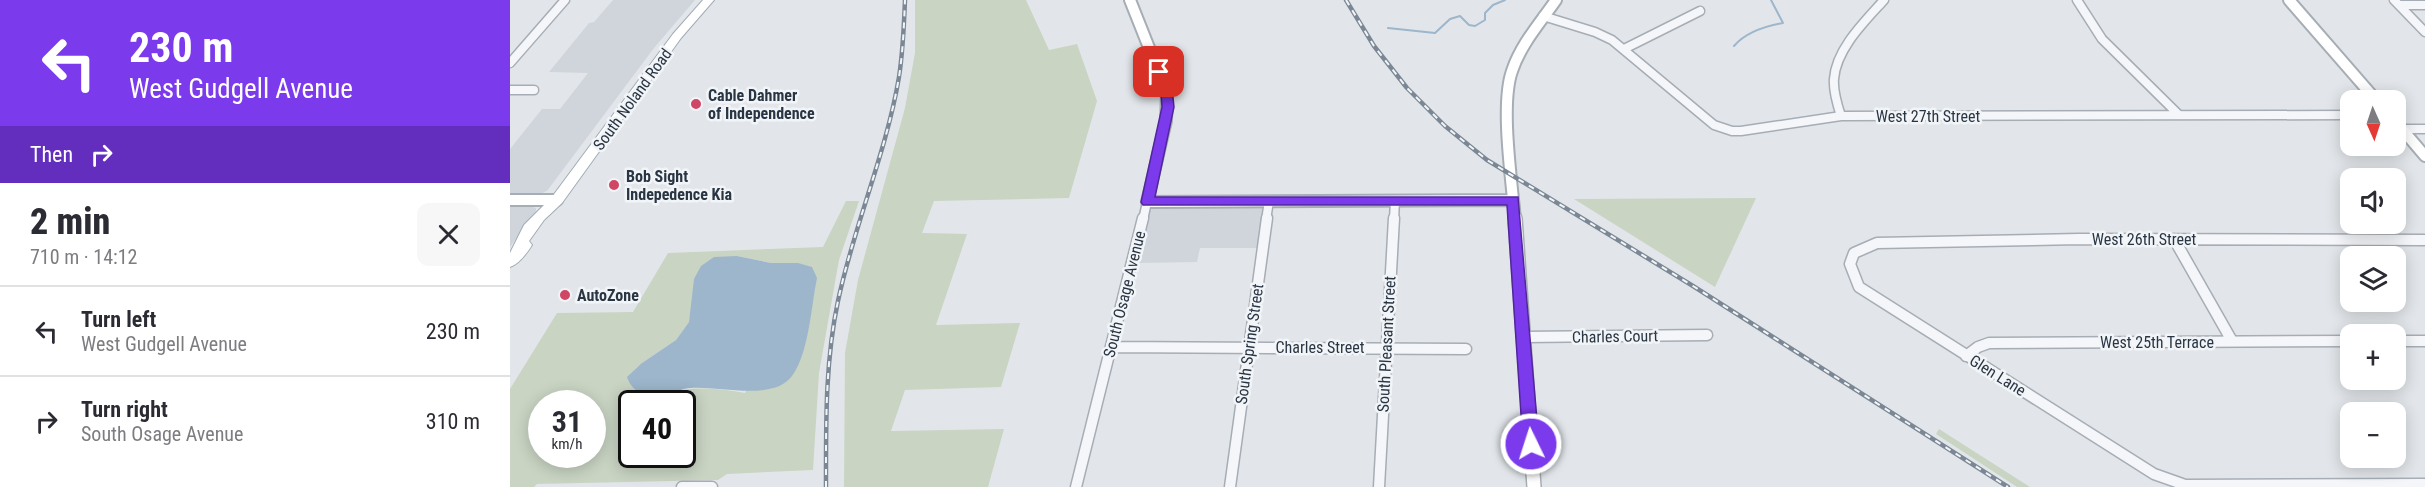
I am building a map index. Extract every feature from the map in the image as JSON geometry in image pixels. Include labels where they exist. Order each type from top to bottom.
[{"type":"main road","name":"South Noland Road","points":[[514,256],[534,237],[558,200],[677,36],[709,0]]},
{"type":"street","points":[[510,63],[565,0]]},
{"type":"street","name":"South Osage Avenue","points":[[1076,487],[1166,121],[1167,93],[1130,0]]},
{"type":"street","points":[[1534,487],[1507,126],[1510,73],[1524,44],[1556,0]]},
{"type":"street","points":[[1841,116],[1835,95],[1834,77],[1837,66],[1864,23],[1884,0]]},
{"type":"street","points":[[2077,0],[2102,39],[2179,115]]},
{"type":"street","points":[[2289,0],[2367,90]]},
{"type":"street","points":[[2397,2],[2425,5]]},
{"type":"street","points":[[2397,2],[2425,32]]},
{"type":"street","points":[[1624,49],[1700,11]]},
{"type":"street","name":"West 27th Street","points":[[1543,16],[1595,32],[1624,49],[1714,125],[1723,129],[1741,131],[1841,116],[2340,115]]},
{"type":"street","points":[[510,90],[534,90]]},
{"type":"street","points":[[2406,127],[2425,129]]},
{"type":"street","points":[[2406,135],[2425,156]]},
{"type":"street","points":[[510,200],[558,200]]},
{"type":"street","name":"South Pleasant Street","points":[[1379,487],[1385,347],[1395,200]]},
{"type":"street","points":[[1147,202],[1513,200]]},
{"type":"street","name":"South Spring Street","points":[[1230,487],[1269,201]]},
{"type":"street","points":[[2174,239],[2232,341]]},
{"type":"street","name":"West 26th Street","points":[[1863,246],[1877,243],[2174,239],[2425,240]]},
{"type":"street","name":"Glen Lane","points":[[1863,246],[1854,253],[1849,264],[1850,274],[1859,287],[2154,474],[2182,484],[2425,484]]},
{"type":"street","name":"Charles Court","points":[[1524,337],[1707,335]]},
{"type":"street","name":"West 25th Terrace","points":[[1966,356],[1978,347],[1989,343],[2340,341]]},
{"type":"street","points":[[2406,341],[2425,342]]},
{"type":"street","name":"Charles Street","points":[[1112,347],[1466,349]]},
{"type":"street","points":[[682,487],[712,487]]},
{"type":"shaded area","points":[[613,0],[695,0],[654,48],[547,191],[533,197],[510,197],[510,149],[542,109],[560,109],[588,73],[549,72],[589,23],[594,22]]},
{"type":"shaded area","points":[[510,205],[530,206],[536,208],[536,212],[510,247]]},
{"type":"shaded area","points":[[1156,205],[1259,205],[1263,208],[1258,248],[1200,248],[1197,262],[1136,263],[1148,212]]},
{"type":"green space","points":[[915,0],[1026,0],[1049,50],[1077,44],[1097,101],[1069,198],[934,201],[922,233],[967,234],[936,325],[1020,323],[1001,387],[905,390],[891,431],[1004,429],[988,487],[844,487],[845,353],[858,280],[905,108],[915,53]]},
{"type":"green space","points":[[1756,198],[1715,287],[1574,199]]},
{"type":"green space","points":[[846,201],[859,201],[839,260],[819,373],[813,470],[727,474],[718,480],[537,484],[534,487],[510,487],[510,389],[557,313],[633,312],[668,253],[823,247]],"holes":[[[737,256],[771,263],[798,263],[745,393],[724,390],[704,389],[685,390],[696,390],[696,468],[618,468],[618,390],[661,390],[642,363],[676,340],[689,322],[692,306]]]},
{"type":"green space","points":[[1939,429],[2030,487],[2017,487],[1936,434]]},
{"type":"water","points":[[737,256],[771,263],[798,263],[812,267],[817,278],[809,329],[798,366],[783,384],[772,388],[744,391],[701,388],[636,390],[627,377],[642,363],[676,340],[689,322],[694,279],[701,266],[714,257]]},
{"type":"waterway","points":[[1388,28],[1435,33],[1450,19],[1460,16],[1469,25],[1475,26],[1485,20],[1485,13],[1493,5],[1505,0]]},
{"type":"waterway","points":[[1734,46],[1757,30],[1783,23],[1771,0]]},
{"type":"railway","points":[[826,487],[827,394],[834,324],[852,245],[893,106],[899,77],[905,0]]},
{"type":"railway","points":[[1346,0],[1374,46],[1407,88],[1445,126],[1487,160],[1693,286],[2008,487]]},
{"type":"place","name":"Cable Dahmer of Independence","points":[[696,104]]},
{"type":"place","name":"Bob Sight Indepedence Kia","points":[[614,185]]},
{"type":"place","name":"AutoZone","points":[[565,295]]},
{"type":"route","points":[[1159,72],[1167,93],[1168,107],[1147,202],[1513,200],[1531,444]]}]
